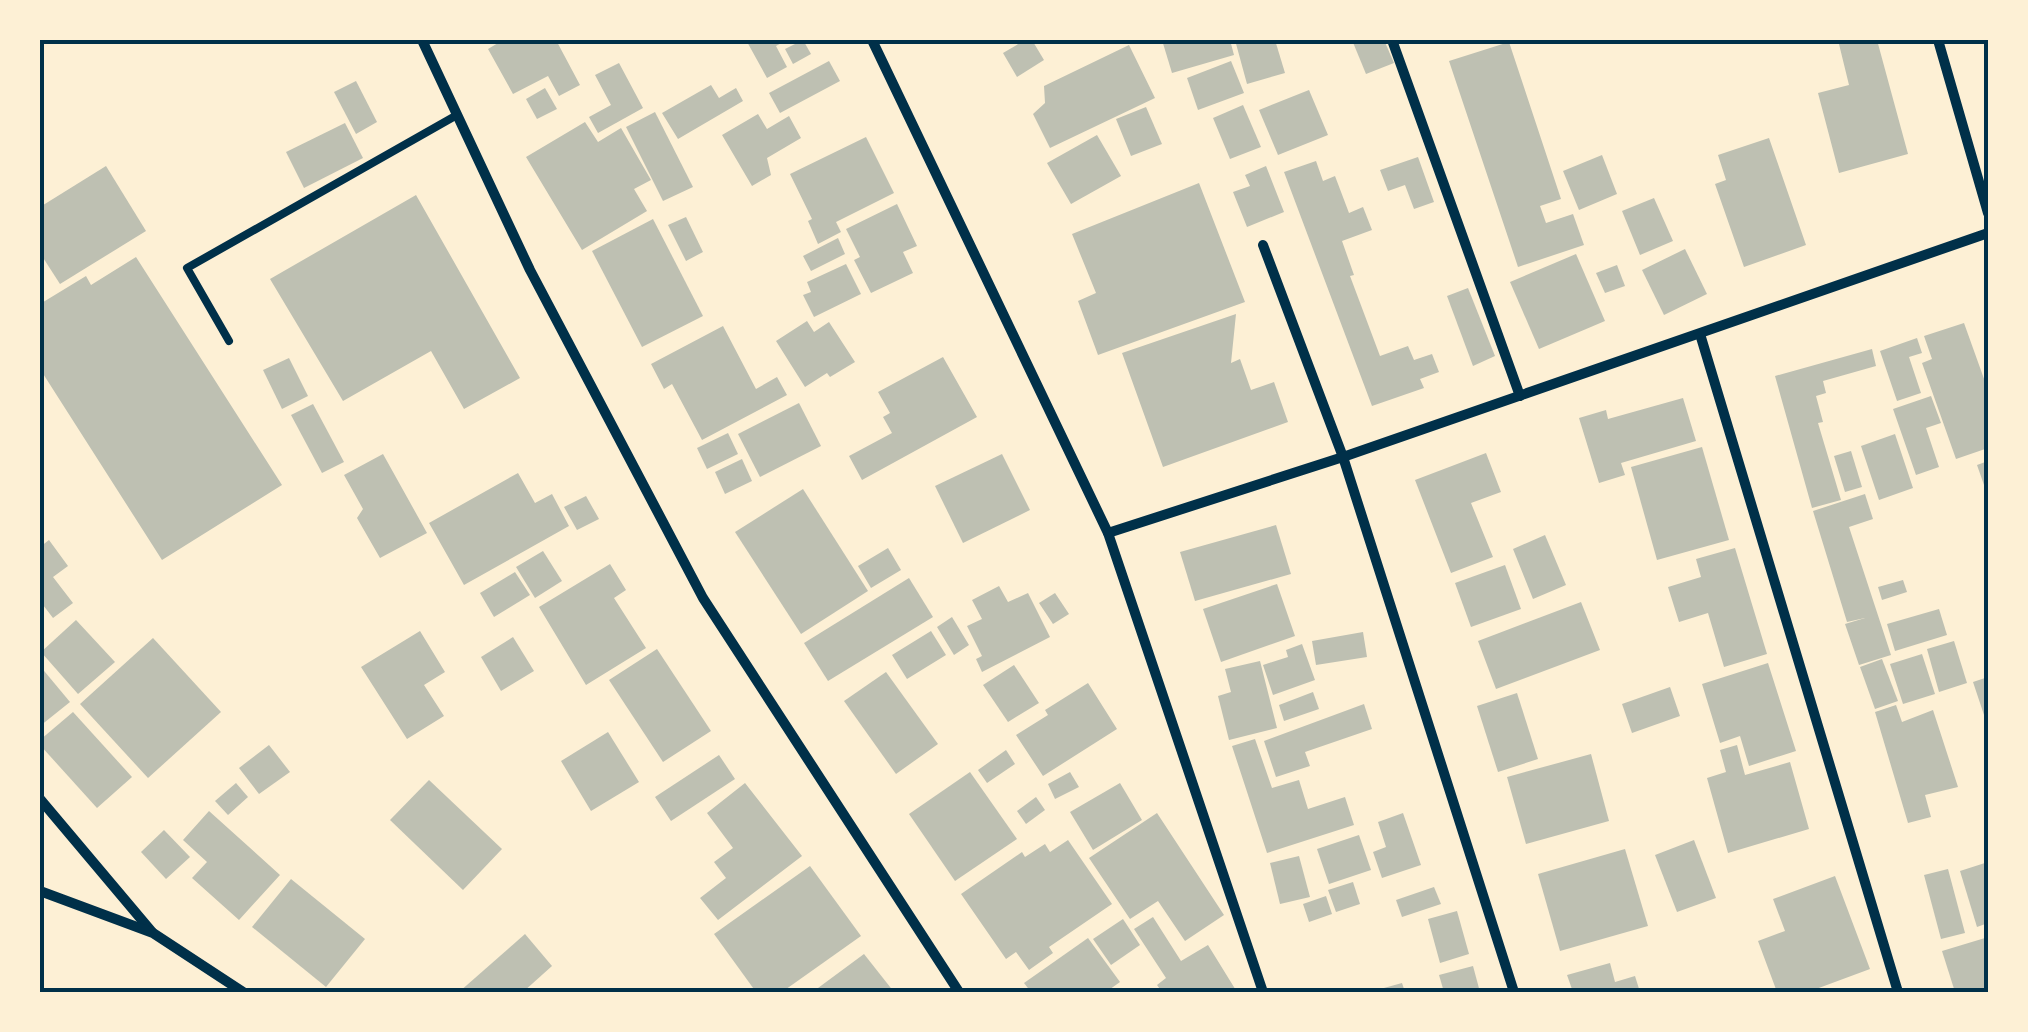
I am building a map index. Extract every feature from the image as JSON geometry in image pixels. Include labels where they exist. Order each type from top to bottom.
[{"type":"street","points":[[422,40],[530,270],[703,598],[958,992]]},
{"type":"street","points":[[872,40],[1108,533],[1263,992]]},
{"type":"street","points":[[1392,40],[1520,396]]},
{"type":"street","points":[[1938,40],[1988,213]]},
{"type":"street","points":[[1108,533],[1344,457],[1988,233]]},
{"type":"street","points":[[1263,245],[1344,457],[1514,992]]},
{"type":"street","points":[[1700,334],[1898,992]]},
{"type":"street","points":[[40,798],[154,933]]},
{"type":"street","points":[[40,892],[154,933],[243,992]]},
{"type":"lane","points":[[229,341],[187,268],[457,114]]},
{"type":"building","points":[[503,40],[556,40],[580,85],[559,96],[548,76],[513,94],[488,49]]},
{"type":"building","points":[[746,40],[787,40],[776,46],[787,67],[767,78]]},
{"type":"building","points":[[803,40],[811,54],[793,64],[785,49]]},
{"type":"building","points":[[1032,40],[1044,60],[1017,77],[1003,53]]},
{"type":"building","points":[[1162,40],[1230,40],[1234,55],[1172,73]]},
{"type":"building","points":[[1235,40],[1275,40],[1285,73],[1247,84]]},
{"type":"building","points":[[1352,40],[1384,40],[1394,63],[1366,74]]},
{"type":"building","points":[[1838,40],[1877,40],[1908,154],[1839,173],[1818,93],[1849,85]]},
{"type":"building","points":[[1509,42],[1561,199],[1540,206],[1546,223],[1573,214],[1584,245],[1518,267],[1449,61]]},
{"type":"building","points":[[1129,45],[1155,98],[1050,148],[1033,114],[1045,103],[1044,86]]},
{"type":"building","points":[[829,61],[840,81],[780,113],[769,93]]},
{"type":"building","points":[[1231,61],[1244,93],[1198,110],[1187,78]]},
{"type":"building","points":[[619,63],[643,108],[598,133],[589,117],[611,105],[595,75]]},
{"type":"building","points":[[356,81],[377,122],[356,134],[334,92]]},
{"type":"building","points":[[711,85],[719,98],[736,88],[743,101],[678,139],[662,113]]},
{"type":"building","points":[[545,88],[557,109],[537,119],[526,99]]},
{"type":"building","points":[[1309,90],[1328,135],[1278,155],[1259,110]]},
{"type":"building","points":[[1243,105],[1261,147],[1230,159],[1213,118]]},
{"type":"building","points":[[1146,107],[1162,144],[1131,156],[1116,119]]},
{"type":"building","points":[[655,112],[693,187],[663,201],[626,127]]},
{"type":"building","points":[[758,114],[767,129],[789,116],[801,138],[767,158],[771,175],[752,186],[722,135]]},
{"type":"building","points":[[585,122],[598,142],[621,128],[651,180],[634,189],[647,211],[582,250],[526,157]]},
{"type":"building","points":[[345,123],[363,158],[304,188],[286,152]]},
{"type":"building","points":[[1097,135],[1121,176],[1071,204],[1047,163]]},
{"type":"building","points":[[866,137],[894,193],[836,222],[841,232],[818,244],[808,221],[812,219],[790,174]]},
{"type":"building","points":[[1769,138],[1806,245],[1744,267],[1715,184],[1726,180],[1718,155]]},
{"type":"building","points":[[1602,155],[1617,194],[1579,210],[1563,171]]},
{"type":"building","points":[[1418,157],[1434,202],[1414,209],[1405,185],[1388,191],[1380,170]]},
{"type":"building","points":[[1316,161],[1323,181],[1335,176],[1349,213],[1363,207],[1372,230],[1342,241],[1354,275],[1350,276],[1380,356],[1408,346],[1414,360],[1432,354],[1439,372],[1420,379],[1424,388],[1372,406],[1284,172]]},
{"type":"building","points":[[106,166],[146,231],[60,284],[40,253],[40,207]]},
{"type":"building","points":[[1266,166],[1284,212],[1247,227],[1233,192],[1250,186],[1245,175]]},
{"type":"building","points":[[1199,183],[1245,302],[1098,355],[1078,301],[1096,293],[1072,234]]},
{"type":"building","points":[[416,195],[520,378],[464,409],[431,351],[343,401],[270,279]]},
{"type":"building","points":[[1654,198],[1673,241],[1640,255],[1622,211]]},
{"type":"building","points":[[897,204],[917,246],[903,252],[913,273],[871,293],[854,260],[860,257],[846,229]]},
{"type":"building","points":[[686,217],[703,252],[686,261],[668,225]]},
{"type":"building","points":[[653,219],[703,316],[642,347],[592,251]]},
{"type":"building","points":[[838,238],[845,254],[811,271],[803,256]]},
{"type":"building","points":[[1685,249],[1707,294],[1664,315],[1642,270]]},
{"type":"building","points":[[1576,254],[1605,321],[1539,349],[1510,282]]},
{"type":"building","points":[[136,257],[282,485],[162,560],[40,369],[40,304],[86,276],[91,285]]},
{"type":"building","points":[[846,264],[861,294],[814,317],[803,295],[811,292],[807,282]]},
{"type":"building","points":[[1617,265],[1625,286],[1605,293],[1596,273]]},
{"type":"building","points":[[1468,288],[1495,356],[1473,366],[1447,296]]},
{"type":"building","points":[[1236,314],[1231,363],[1240,359],[1251,390],[1274,382],[1288,422],[1163,467],[1122,353]]},
{"type":"building","points":[[807,321],[814,332],[829,322],[855,362],[805,387],[776,341]]},
{"type":"building","points":[[1964,323],[1988,390],[1988,448],[1956,459],[1922,363],[1932,359],[1924,336]]},
{"type":"building","points":[[723,326],[756,389],[777,377],[787,395],[702,440],[672,384],[664,389],[651,364]]},
{"type":"building","points":[[1917,338],[1922,353],[1909,357],[1921,393],[1897,401],[1880,351]]},
{"type":"building","points":[[1872,349],[1876,366],[1823,381],[1826,393],[1816,396],[1823,422],[1818,423],[1841,500],[1812,508],[1775,376]]},
{"type":"building","points":[[943,357],[977,417],[862,480],[849,456],[892,433],[883,417],[890,413],[878,392]]},
{"type":"building","points":[[289,358],[308,396],[282,409],[263,370]]},
{"type":"building","points":[[1931,396],[1941,423],[1926,428],[1939,467],[1916,475],[1893,409]]},
{"type":"building","points":[[1683,398],[1696,441],[1621,463],[1625,475],[1599,483],[1579,418],[1606,410],[1608,419]]},
{"type":"building","points":[[799,403],[821,446],[760,477],[738,434]]},
{"type":"building","points":[[313,404],[344,462],[322,473],[291,415]]},
{"type":"building","points":[[728,433],[738,454],[707,469],[697,448]]},
{"type":"building","points":[[1895,434],[1913,488],[1879,500],[1861,446]]},
{"type":"building","points":[[1702,447],[1729,540],[1657,560],[1631,467]]},
{"type":"building","points":[[1851,451],[1862,487],[1845,492],[1834,456]]},
{"type":"building","points":[[1486,453],[1501,492],[1471,503],[1493,557],[1451,573],[1415,480]]},
{"type":"building","points":[[383,454],[427,533],[380,558],[357,518],[363,509],[344,475]]},
{"type":"building","points":[[1002,454],[1030,510],[963,543],[935,486]]},
{"type":"building","points":[[742,459],[752,481],[725,494],[715,472]]},
{"type":"building","points":[[1988,461],[1988,483],[1984,485],[1977,465]]},
{"type":"building","points":[[518,473],[535,503],[552,494],[569,526],[464,585],[429,523]]},
{"type":"building","points":[[803,489],[868,591],[801,634],[735,532]]},
{"type":"building","points":[[1865,494],[1873,519],[1849,527],[1891,655],[1859,665],[1845,624],[1865,618],[1847,622],[1813,511]]},
{"type":"building","points":[[586,496],[599,519],[577,530],[564,507]]},
{"type":"building","points":[[1276,525],[1291,574],[1195,601],[1180,552]]},
{"type":"building","points":[[1545,535],[1566,585],[1533,599],[1513,549]]},
{"type":"building","points":[[49,540],[68,566],[53,577],[73,603],[53,618],[40,601],[40,547]]},
{"type":"building","points":[[888,548],[901,570],[871,588],[858,566]]},
{"type":"building","points":[[1735,548],[1767,654],[1724,667],[1708,613],[1679,622],[1668,587],[1701,577],[1696,559]]},
{"type":"building","points":[[543,551],[562,581],[535,598],[516,567]]},
{"type":"building","points":[[610,564],[626,590],[614,598],[646,648],[586,685],[539,607]]},
{"type":"building","points":[[1505,565],[1521,609],[1471,627],[1455,583]]},
{"type":"building","points":[[515,572],[530,595],[494,617],[480,593]]},
{"type":"building","points":[[909,578],[933,617],[828,681],[804,643]]},
{"type":"building","points":[[1903,580],[1907,592],[1882,600],[1878,587]]},
{"type":"building","points":[[1277,584],[1295,636],[1221,662],[1203,609]]},
{"type":"building","points":[[999,586],[1008,602],[1028,593],[1050,637],[982,672],[976,659],[982,656],[967,626],[982,619],[972,600]]},
{"type":"building","points":[[1055,593],[1069,614],[1053,624],[1039,603]]},
{"type":"building","points":[[1581,602],[1600,650],[1496,689],[1478,641]]},
{"type":"building","points":[[1939,609],[1947,635],[1895,651],[1887,624]]},
{"type":"building","points":[[952,617],[969,645],[954,655],[937,627]]},
{"type":"building","points":[[76,620],[115,662],[78,694],[41,652]]},
{"type":"building","points":[[420,631],[445,672],[424,685],[444,716],[407,739],[361,667]]},
{"type":"building","points":[[931,631],[946,655],[907,679],[892,655]]},
{"type":"building","points":[[1363,632],[1367,657],[1316,665],[1312,641]]},
{"type":"building","points":[[513,637],[534,671],[501,691],[481,657]]},
{"type":"building","points":[[153,638],[221,712],[148,778],[80,704]]},
{"type":"building","points":[[1954,641],[1967,683],[1939,692],[1927,649]]},
{"type":"building","points":[[1302,644],[1315,680],[1273,695],[1263,665],[1288,657],[1286,650]]},
{"type":"building","points":[[657,649],[711,731],[663,762],[609,680]]},
{"type":"building","points":[[1922,654],[1935,694],[1903,704],[1890,664]]},
{"type":"building","points":[[1882,659],[1898,701],[1875,709],[1860,667]]},
{"type":"building","points":[[1260,661],[1277,728],[1229,740],[1218,696],[1231,692],[1225,669]]},
{"type":"building","points":[[1768,663],[1796,751],[1749,766],[1740,736],[1720,743],[1702,684]]},
{"type":"building","points":[[1014,665],[1039,703],[1008,722],[983,685]]},
{"type":"building","points":[[40,666],[70,702],[40,726]]},
{"type":"building","points":[[886,672],[938,744],[896,774],[844,701]]},
{"type":"building","points":[[1988,677],[1988,715],[1984,715],[1973,682]]},
{"type":"building","points":[[1088,683],[1117,729],[1043,776],[1016,735],[1048,715],[1045,710]]},
{"type":"building","points":[[1670,687],[1680,716],[1632,733],[1622,704]]},
{"type":"building","points":[[1313,692],[1319,709],[1284,721],[1279,705]]},
{"type":"building","points":[[1517,693],[1538,759],[1498,772],[1477,706]]},
{"type":"building","points":[[1364,704],[1372,729],[1305,752],[1310,766],[1276,777],[1264,741]]},
{"type":"building","points":[[1896,705],[1902,722],[1933,710],[1958,787],[1925,795],[1931,817],[1908,823],[1875,712]]},
{"type":"building","points":[[73,712],[132,777],[97,808],[40,745],[40,740]]},
{"type":"building","points":[[608,732],[639,782],[591,811],[561,761]]},
{"type":"building","points":[[1255,739],[1272,788],[1299,780],[1308,809],[1345,797],[1354,825],[1267,853],[1232,746]]},
{"type":"building","points":[[269,745],[290,772],[259,794],[239,768]]},
{"type":"building","points":[[1737,745],[1745,775],[1790,762],[1809,829],[1728,853],[1707,778],[1726,772],[1720,750]]},
{"type":"building","points":[[1006,750],[1015,764],[987,783],[978,770]]},
{"type":"building","points":[[1591,754],[1609,821],[1526,844],[1507,777]]},
{"type":"building","points":[[719,755],[735,779],[671,821],[655,797]]},
{"type":"building","points":[[970,772],[1017,839],[955,881],[909,814]]},
{"type":"building","points":[[1070,772],[1079,787],[1055,799],[1048,784]]},
{"type":"building","points":[[429,780],[502,849],[463,890],[390,820]]},
{"type":"building","points":[[236,783],[248,797],[228,815],[215,801]]},
{"type":"building","points":[[745,783],[802,856],[718,920],[700,898],[726,878],[714,862],[733,848],[707,813]]},
{"type":"building","points":[[1120,783],[1142,820],[1093,850],[1070,812]]},
{"type":"building","points":[[1036,797],[1045,810],[1026,824],[1017,811]]},
{"type":"building","points":[[209,811],[280,875],[239,920],[192,878],[207,862],[183,840]]},
{"type":"building","points":[[1157,813],[1224,915],[1185,941],[1158,901],[1130,919],[1089,858]]},
{"type":"building","points":[[1403,813],[1421,865],[1382,878],[1373,852],[1386,847],[1378,822]]},
{"type":"building","points":[[164,830],[190,857],[166,879],[141,852]]},
{"type":"building","points":[[1359,835],[1371,870],[1329,884],[1317,849]]},
{"type":"building","points":[[1068,840],[1112,904],[1049,947],[1053,953],[1029,970],[1016,952],[1006,959],[961,894],[1022,852],[1025,857],[1045,844],[1050,852]]},
{"type":"building","points":[[1694,840],[1716,898],[1677,912],[1655,855]]},
{"type":"building","points":[[1625,849],[1648,926],[1560,951],[1538,874]]},
{"type":"building","points":[[1299,856],[1310,897],[1280,904],[1270,863]]},
{"type":"building","points":[[1988,862],[1988,923],[1977,927],[1960,871]]},
{"type":"building","points":[[810,866],[861,936],[782,992],[756,992],[714,934]]},
{"type":"building","points":[[1948,869],[1965,933],[1941,939],[1924,875]]},
{"type":"building","points":[[1835,876],[1870,969],[1808,992],[1777,992],[1758,941],[1785,931],[1773,899]]},
{"type":"building","points":[[291,879],[365,939],[326,987],[252,927]]},
{"type":"building","points":[[1353,882],[1360,904],[1336,912],[1328,890]]},
{"type":"building","points":[[1434,887],[1441,904],[1402,917],[1396,900]]},
{"type":"building","points":[[1326,896],[1332,914],[1309,922],[1303,904]]},
{"type":"building","points":[[1457,911],[1469,954],[1440,963],[1428,919]]},
{"type":"building","points":[[1153,917],[1181,961],[1208,945],[1237,992],[1162,992],[1157,985],[1166,978],[1134,929]]},
{"type":"building","points":[[1123,919],[1140,945],[1111,965],[1093,939]]},
{"type":"building","points":[[525,934],[552,966],[523,992],[459,992]]},
{"type":"building","points":[[1088,938],[1120,982],[1106,992],[1031,992],[1024,983]]},
{"type":"building","points":[[1985,938],[1988,992],[1955,992],[1942,951]]},
{"type":"building","points":[[864,954],[894,992],[821,992],[818,988]]},
{"type":"building","points":[[1610,963],[1615,982],[1635,976],[1640,992],[1573,992],[1567,975]]},
{"type":"building","points":[[1473,966],[1480,992],[1444,992],[1439,975]]},
{"type":"building","points":[[1402,983],[1405,992],[1373,992],[1373,991]]}]
